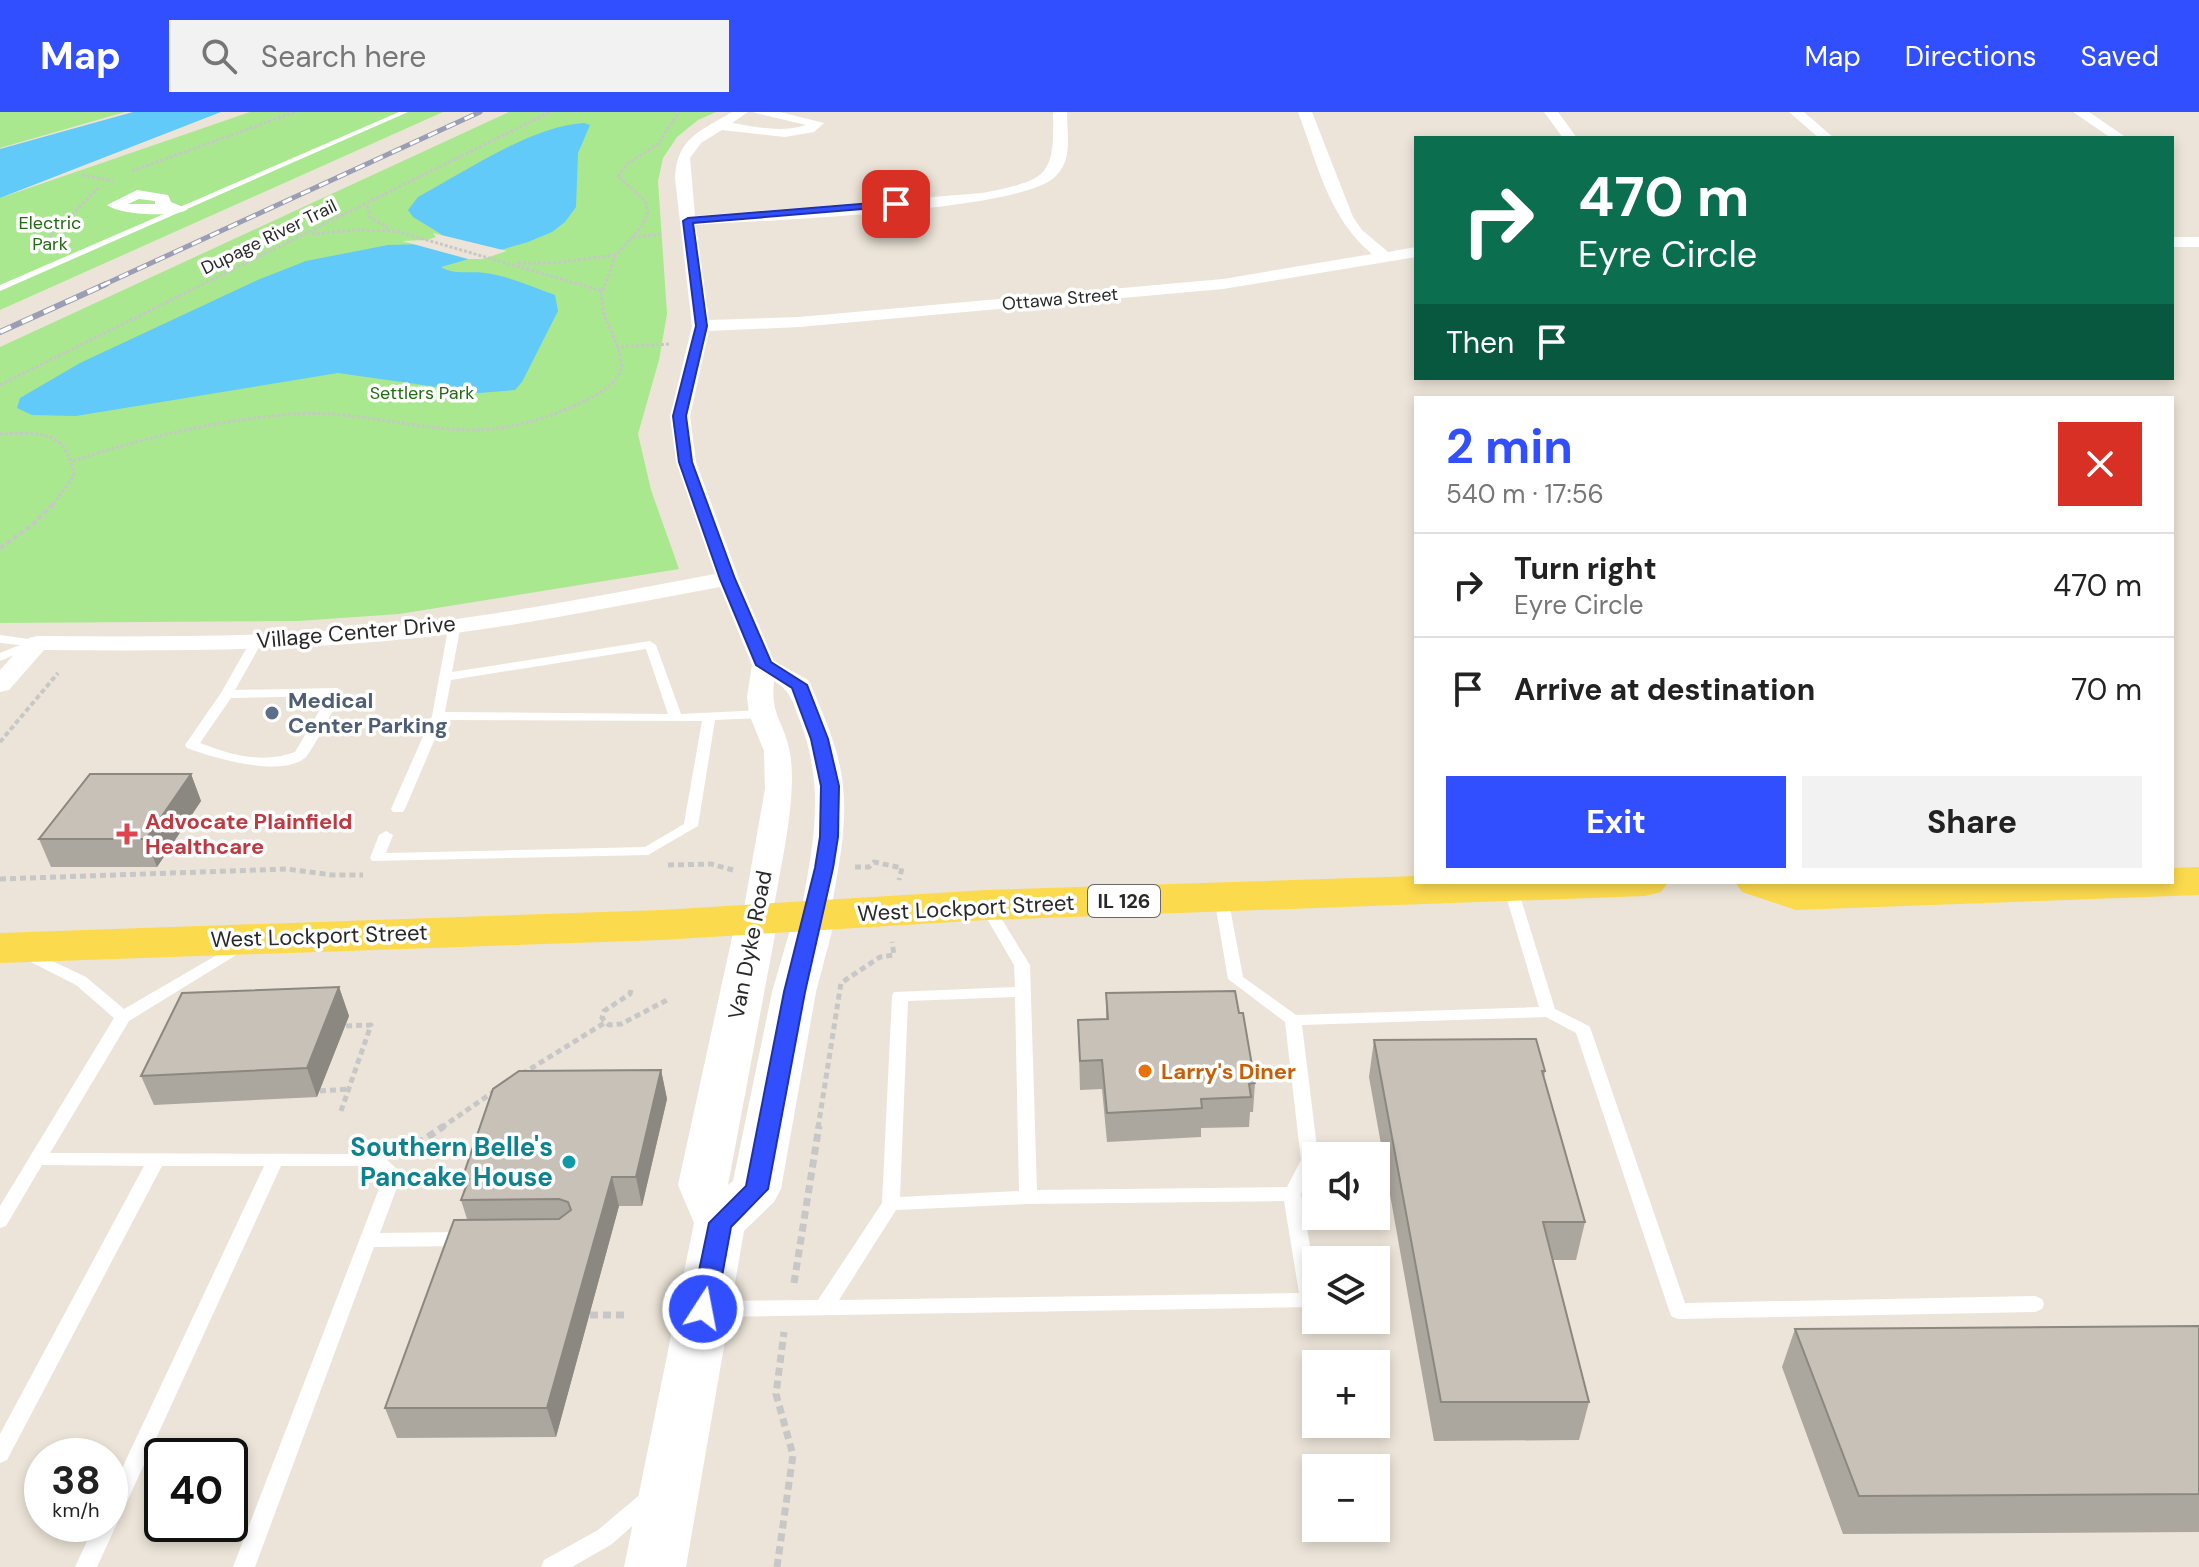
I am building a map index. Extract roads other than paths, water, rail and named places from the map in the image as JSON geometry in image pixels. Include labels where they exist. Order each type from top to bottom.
[{"type":"main road","points":[[2174,855],[2199,854]]},
{"type":"main road","points":[[2174,882],[2199,881]]},
{"type":"main road","name":"West Lockport Street","points":[[6,948],[645,926],[986,905],[1578,884]]},
{"type":"main road","points":[[1763,884],[1796,896],[2118,884]]},
{"type":"street","name":"Van Dyke Road","points":[[720,1223],[703,1185],[757,919],[778,789],[777,751],[762,714],[760,697],[764,665],[728,579],[686,462],[680,416],[701,326],[682,178],[683,158],[696,140],[741,112]]},
{"type":"street","points":[[717,125],[804,132],[817,123],[759,112]]},
{"type":"street","points":[[688,221],[982,198],[1020,189],[1042,181],[1060,159],[1060,112]]},
{"type":"street","points":[[1305,112],[1345,217],[1356,233],[1383,256]]},
{"type":"street","points":[[1551,112],[1569,136]]},
{"type":"street","points":[[1796,112],[1825,136]]},
{"type":"street","points":[[2080,112],[2117,136]]},
{"type":"street","points":[[2174,242],[2199,242]]},
{"type":"street","name":"Ottawa Street","points":[[701,326],[799,322],[1223,284],[1414,252]]},
{"type":"street","name":"Village Center Drive","points":[[37,643],[256,642],[387,634],[728,579]]},
{"type":"street","points":[[0,685],[37,643]]},
{"type":"street","points":[[655,1567],[720,1223],[756,1189],[794,992],[815,916],[829,837],[830,786],[820,739],[799,685],[764,665]]},
{"type":"lane","points":[[0,288],[173,209],[405,112]]},
{"type":"lane","points":[[398,809],[438,716],[455,624]]},
{"type":"lane","points":[[0,639],[37,643]]},
{"type":"lane","points":[[227,694],[337,692],[300,755],[291,760],[231,760],[192,745],[227,694],[256,642]]},
{"type":"lane","points":[[0,657],[37,643]]},
{"type":"lane","points":[[447,677],[650,645],[676,718]]},
{"type":"lane","points":[[438,716],[676,718],[762,714]]},
{"type":"lane","points":[[386,835],[377,858],[648,851],[691,826],[709,717]]},
{"type":"lane","points":[[1510,886],[1548,1012]]},
{"type":"lane","points":[[1221,897],[1236,979],[1293,1020],[1548,1012],[1583,1030],[1678,1311],[2035,1304]]},
{"type":"lane","points":[[986,905],[1022,965],[1028,1197]]},
{"type":"lane","points":[[0,1221],[123,1017],[255,938]]},
{"type":"lane","points":[[6,948],[81,981],[123,1017]]},
{"type":"lane","points":[[825,1305],[891,1204],[900,996],[1023,992]]},
{"type":"lane","points":[[703,1309],[1310,1300],[1292,1194],[1310,1160],[1293,1020]]},
{"type":"lane","points":[[37,1159],[376,1160],[393,1174],[244,1567]]},
{"type":"lane","points":[[128,1477],[276,1159]]},
{"type":"lane","points":[[0,1454],[156,1160]]},
{"type":"lane","points":[[891,1204],[1028,1197],[1292,1194]]},
{"type":"lane","points":[[367,1240],[477,1239]]},
{"type":"lane","points":[[552,1567],[605,1537],[672,1479]]},
{"type":"lane","points":[[86,1567],[98,1542]]},
{"type":"water","points":[[133,112],[221,112],[0,198],[0,149]]},
{"type":"water","points":[[584,123],[590,125],[578,153],[576,207],[565,222],[552,232],[528,242],[441,267],[456,272],[503,277],[555,295],[558,311],[515,390],[479,393],[338,373],[76,416],[32,415],[17,408],[20,398],[80,363],[260,279],[306,261],[388,245],[427,244],[440,240],[441,234],[413,217],[408,210],[418,197],[521,141],[542,132]]},
{"type":"railway","points":[[101,286],[480,112]]},
{"type":"railway","points":[[0,332],[106,284]]},
{"type":"place","name":"Medical Center Parking","points":[[272,713]]},
{"type":"place","name":"Advocate Plainfield Healthcare","points":[[127,834]]},
{"type":"place","name":"Larry's Diner","points":[[1145,1071]]},
{"type":"place","name":"Southern Belle's Pancake House","points":[[569,1162]]},
{"type":"park label","name":"Electric Park","points":[[50,233]]},
{"type":"park label","name":"Settlers Park","points":[[422,393]]}]
